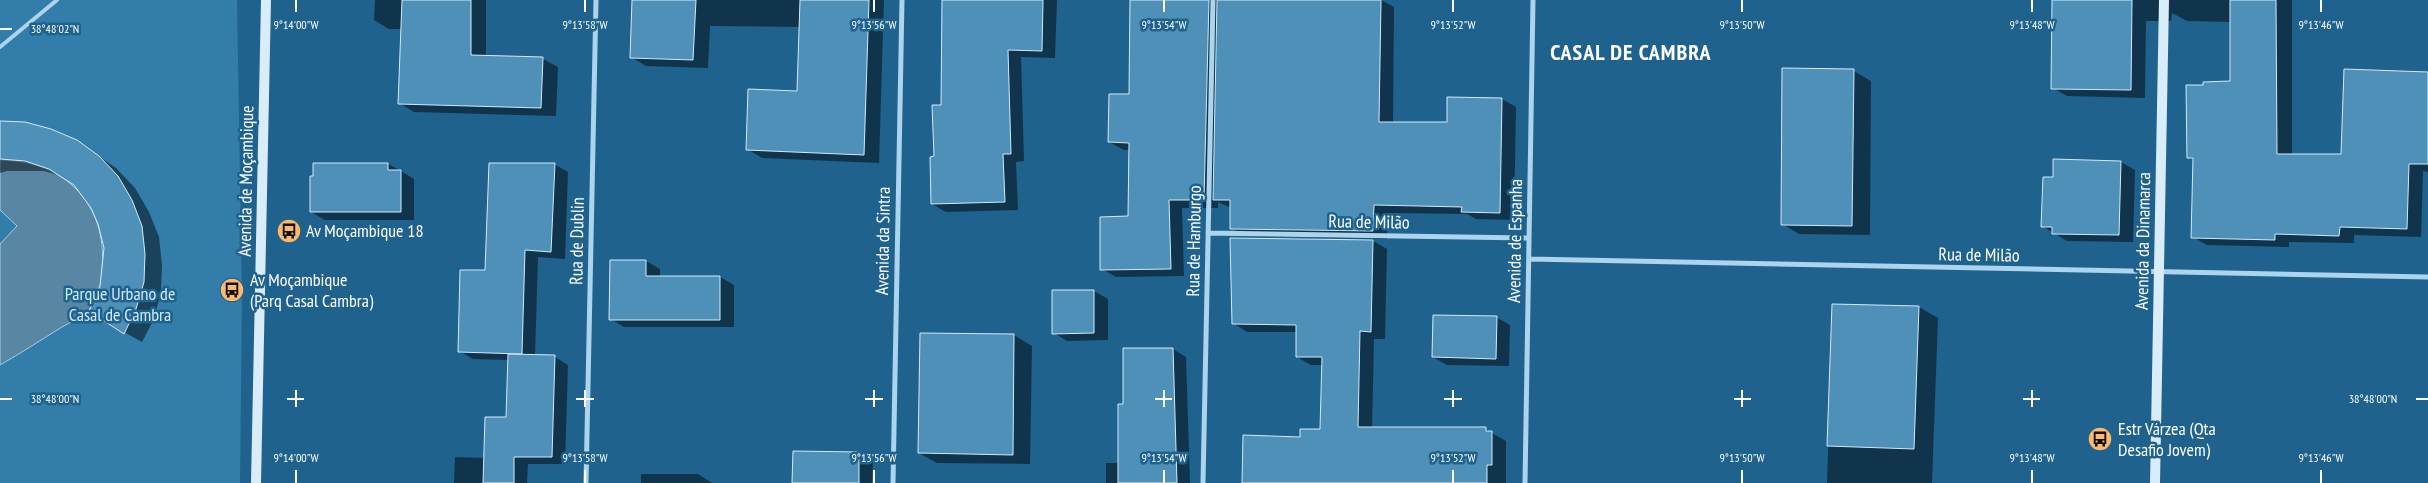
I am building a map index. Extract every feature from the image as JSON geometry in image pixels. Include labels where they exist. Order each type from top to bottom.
[{"type":"main road","name":"Avenida de Moçambique","points":[[256,483],[266,0]]},
{"type":"main road","name":"Avenida da Dinamarca","points":[[2155,483],[2164,0]]},
{"type":"street","name":"Rua de Dublin","points":[[586,483],[596,0]]},
{"type":"street","name":"Avenida da Sintra","points":[[892,483],[902,0]]},
{"type":"street","name":"Rua de Hamburgo","points":[[1203,483],[1213,0]]},
{"type":"street","name":"Avenida de Espanha","points":[[1525,483],[1533,0]]},
{"type":"street","name":"Rua de Milão","points":[[1208,233],[1529,238]]},
{"type":"street","name":"Rua de Milão","points":[[1529,259],[2428,277]]},
{"type":"lane","points":[[0,47],[58,0]]},
{"type":"green space","name":"Parque Urbano de Casal de Cambra","points":[[0,0],[237,0],[242,299],[240,483],[0,483]]},
{"type":"shaded area","points":[[0,160],[23,162],[44,168],[62,177],[77,190],[89,206],[98,225],[102,246],[102,269],[97,297],[88,311],[0,365],[0,244],[17,226],[0,210]]},
{"type":"building","points":[[402,0],[471,0],[471,55],[543,57],[541,108],[398,104]]},
{"type":"building","points":[[632,0],[696,0],[693,60],[630,58]]},
{"type":"building","points":[[800,0],[869,0],[864,155],[746,150],[748,89],[797,91]]},
{"type":"building","points":[[942,0],[1043,0],[1042,51],[1008,50],[1011,154],[1003,154],[1005,202],[931,204],[930,157],[934,156],[932,105],[941,105]]},
{"type":"building","points":[[1130,0],[1209,0],[1204,200],[1169,200],[1171,269],[1100,270],[1100,217],[1128,216],[1129,143],[1108,142],[1109,94],[1129,94]]},
{"type":"building","points":[[1217,0],[1381,0],[1379,122],[1447,122],[1447,97],[1502,98],[1500,213],[1461,212],[1462,207],[1374,205],[1373,231],[1230,229],[1230,200],[1213,200]]},
{"type":"building","points":[[2052,0],[2132,0],[2131,90],[2051,89]]},
{"type":"building","points":[[2230,0],[2276,0],[2277,154],[2341,154],[2344,69],[2428,72],[2428,164],[2409,164],[2407,229],[2340,227],[2339,236],[2275,234],[2275,240],[2191,238],[2193,158],[2187,158],[2186,85],[2203,85],[2203,82],[2230,81]]},
{"type":"building","points":[[1782,68],[1854,69],[1852,226],[1781,225]]},
{"type":"building","points":[[0,121],[25,122],[51,129],[77,140],[99,156],[118,176],[132,200],[142,226],[145,254],[144,282],[136,309],[124,334],[89,311],[100,286],[104,248],[98,224],[91,208],[74,185],[49,169],[25,161],[0,159]]},
{"type":"building","points":[[2053,159],[2121,161],[2119,235],[2052,234],[2052,227],[2041,227],[2043,177],[2053,177]]},
{"type":"building","points":[[313,163],[388,163],[388,170],[401,170],[401,212],[310,212],[310,176],[313,176]]},
{"type":"building","points":[[489,163],[555,163],[551,252],[525,250],[522,354],[458,352],[460,270],[485,270]]},
{"type":"building","points":[[1230,238],[1373,240],[1371,332],[1360,331],[1358,427],[1486,427],[1486,431],[1492,431],[1492,465],[1487,465],[1487,483],[1242,483],[1243,435],[1300,437],[1300,429],[1320,429],[1322,357],[1296,357],[1296,325],[1232,324]]},
{"type":"building","points":[[610,260],[646,260],[646,276],[720,276],[720,320],[609,320]]},
{"type":"building","points":[[1052,290],[1094,290],[1094,333],[1052,334]]},
{"type":"building","points":[[1832,304],[1919,306],[1914,449],[1827,446]]},
{"type":"building","points":[[1433,315],[1497,316],[1496,359],[1432,357]]},
{"type":"building","points":[[920,333],[1014,334],[1013,455],[918,453]]},
{"type":"building","points":[[1123,348],[1173,348],[1177,483],[1118,483],[1118,404],[1123,404]]},
{"type":"building","points":[[508,354],[555,355],[552,457],[514,457],[514,483],[483,483],[485,417],[506,417]]},
{"type":"building","points":[[793,451],[859,452],[859,483],[792,483]]},
{"type":"place","name":"Av Moçambique 18","points":[[289,231]]},
{"type":"place","name":"Av Moçambique (Parq Casal Cambra)","points":[[232,290]]},
{"type":"place","name":"Estr Várzea (Qta Desafio Jovem)","points":[[2100,439]]},
{"type":"district","name":"CASAL DE CAMBRA","points":[[1631,52]]}]
